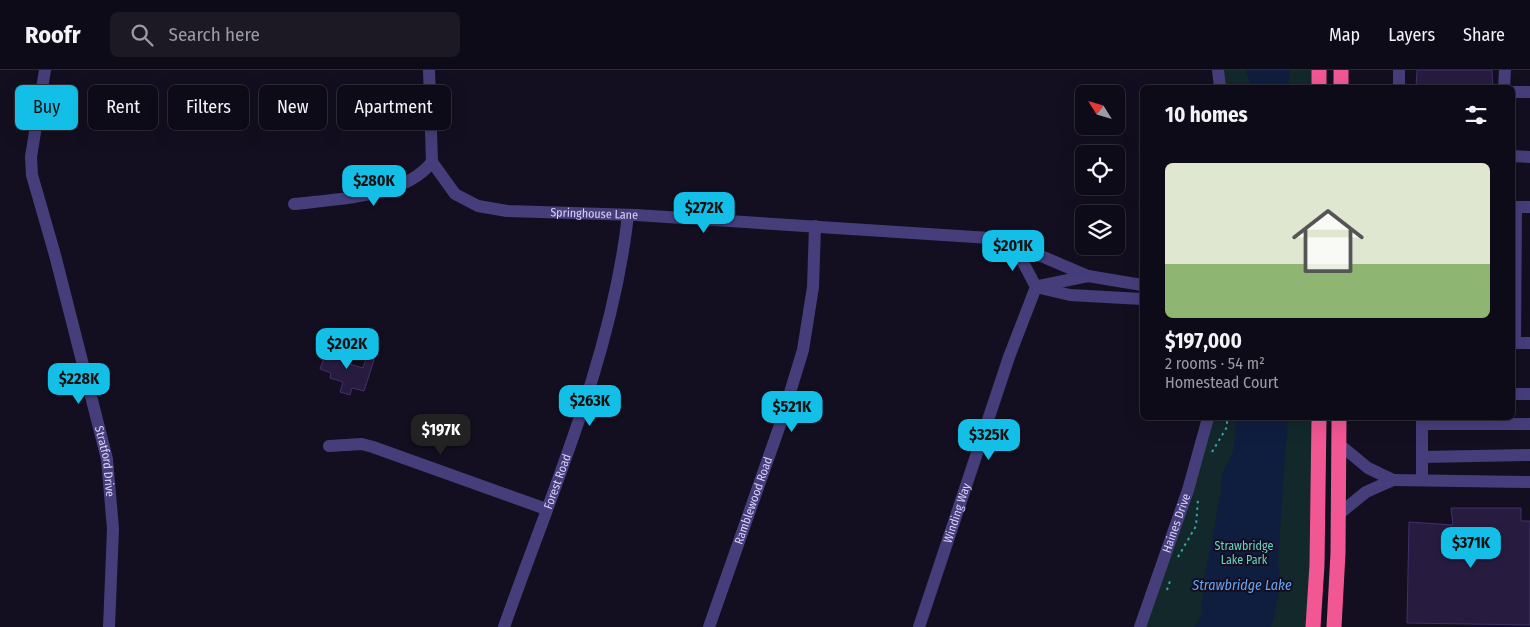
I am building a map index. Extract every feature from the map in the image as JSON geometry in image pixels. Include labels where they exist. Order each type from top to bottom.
[{"type":"highway","points":[[1319,70],[1319,85]]},
{"type":"highway","points":[[1341,70],[1341,85]]},
{"type":"highway","points":[[1313,627],[1317,565],[1319,420]]},
{"type":"highway","points":[[1334,627],[1339,514],[1339,420]]},
{"type":"street","name":"Stratford Drive","points":[[45,70],[32,157],[34,185],[55,255],[108,460],[113,546],[110,627]]},
{"type":"street","points":[[294,204],[364,195],[417,178],[432,162],[429,70]]},
{"type":"street","points":[[1218,70],[1220,85]]},
{"type":"street","points":[[1399,70],[1399,85]]},
{"type":"street","points":[[1504,85],[1505,70]]},
{"type":"street","points":[[1515,92],[1530,92]]},
{"type":"street","points":[[1515,156],[1530,156]]},
{"type":"street","name":"Springhouse Lane","points":[[432,162],[455,194],[478,206],[508,211],[628,215],[976,237],[1014,245],[1088,276],[1140,285]]},
{"type":"street","points":[[1515,207],[1530,207]]},
{"type":"street","name":"Forest Road","points":[[504,627],[583,406],[616,289],[628,215]]},
{"type":"street","name":"Ramblewood Road","points":[[709,627],[781,422],[803,350],[813,288],[815,226]]},
{"type":"street","points":[[1014,245],[1036,287],[1070,295],[1140,299]]},
{"type":"street","name":"Springhouse Lane","points":[[1036,287],[1088,276]]},
{"type":"street","name":"Winding Way","points":[[919,627],[1009,358],[1036,287]]},
{"type":"street","points":[[1515,343],[1530,343]]},
{"type":"street","points":[[1515,394],[1530,394]]},
{"type":"street","name":"Haines Drive","points":[[1140,627],[1188,490],[1207,420]]},
{"type":"street","points":[[1422,480],[1422,421],[1530,424]]},
{"type":"street","points":[[329,446],[362,444],[546,509]]},
{"type":"street","points":[[1339,444],[1368,468],[1393,480]]},
{"type":"street","points":[[1422,457],[1530,456]]},
{"type":"street","points":[[1339,514],[1366,492],[1393,480],[1530,482]]},
{"type":"green space","points":[[1215,70],[1319,70],[1319,85],[1219,85]]},
{"type":"green space","name":"Strawbridge Lake Park","points":[[1206,420],[1319,420],[1313,627],[1139,627]]},
{"type":"water","points":[[1246,70],[1290,70],[1288,85],[1250,85]]},
{"type":"water","name":"Strawbridge Lake","points":[[1236,420],[1288,420],[1278,558],[1279,584],[1275,610],[1271,627],[1194,627],[1201,617],[1204,580],[1221,492],[1223,471],[1232,453]]},
{"type":"building","points":[[1417,70],[1492,70],[1493,85],[1416,85]]},
{"type":"building","points":[[339,343],[347,346],[345,353],[349,355],[346,363],[363,368],[368,352],[376,354],[364,391],[352,388],[350,395],[340,392],[343,382],[330,378],[331,373],[320,369],[327,350],[336,353]]},
{"type":"building","points":[[1451,508],[1521,508],[1521,521],[1530,521],[1530,625],[1407,623],[1409,522],[1453,525]]}]
